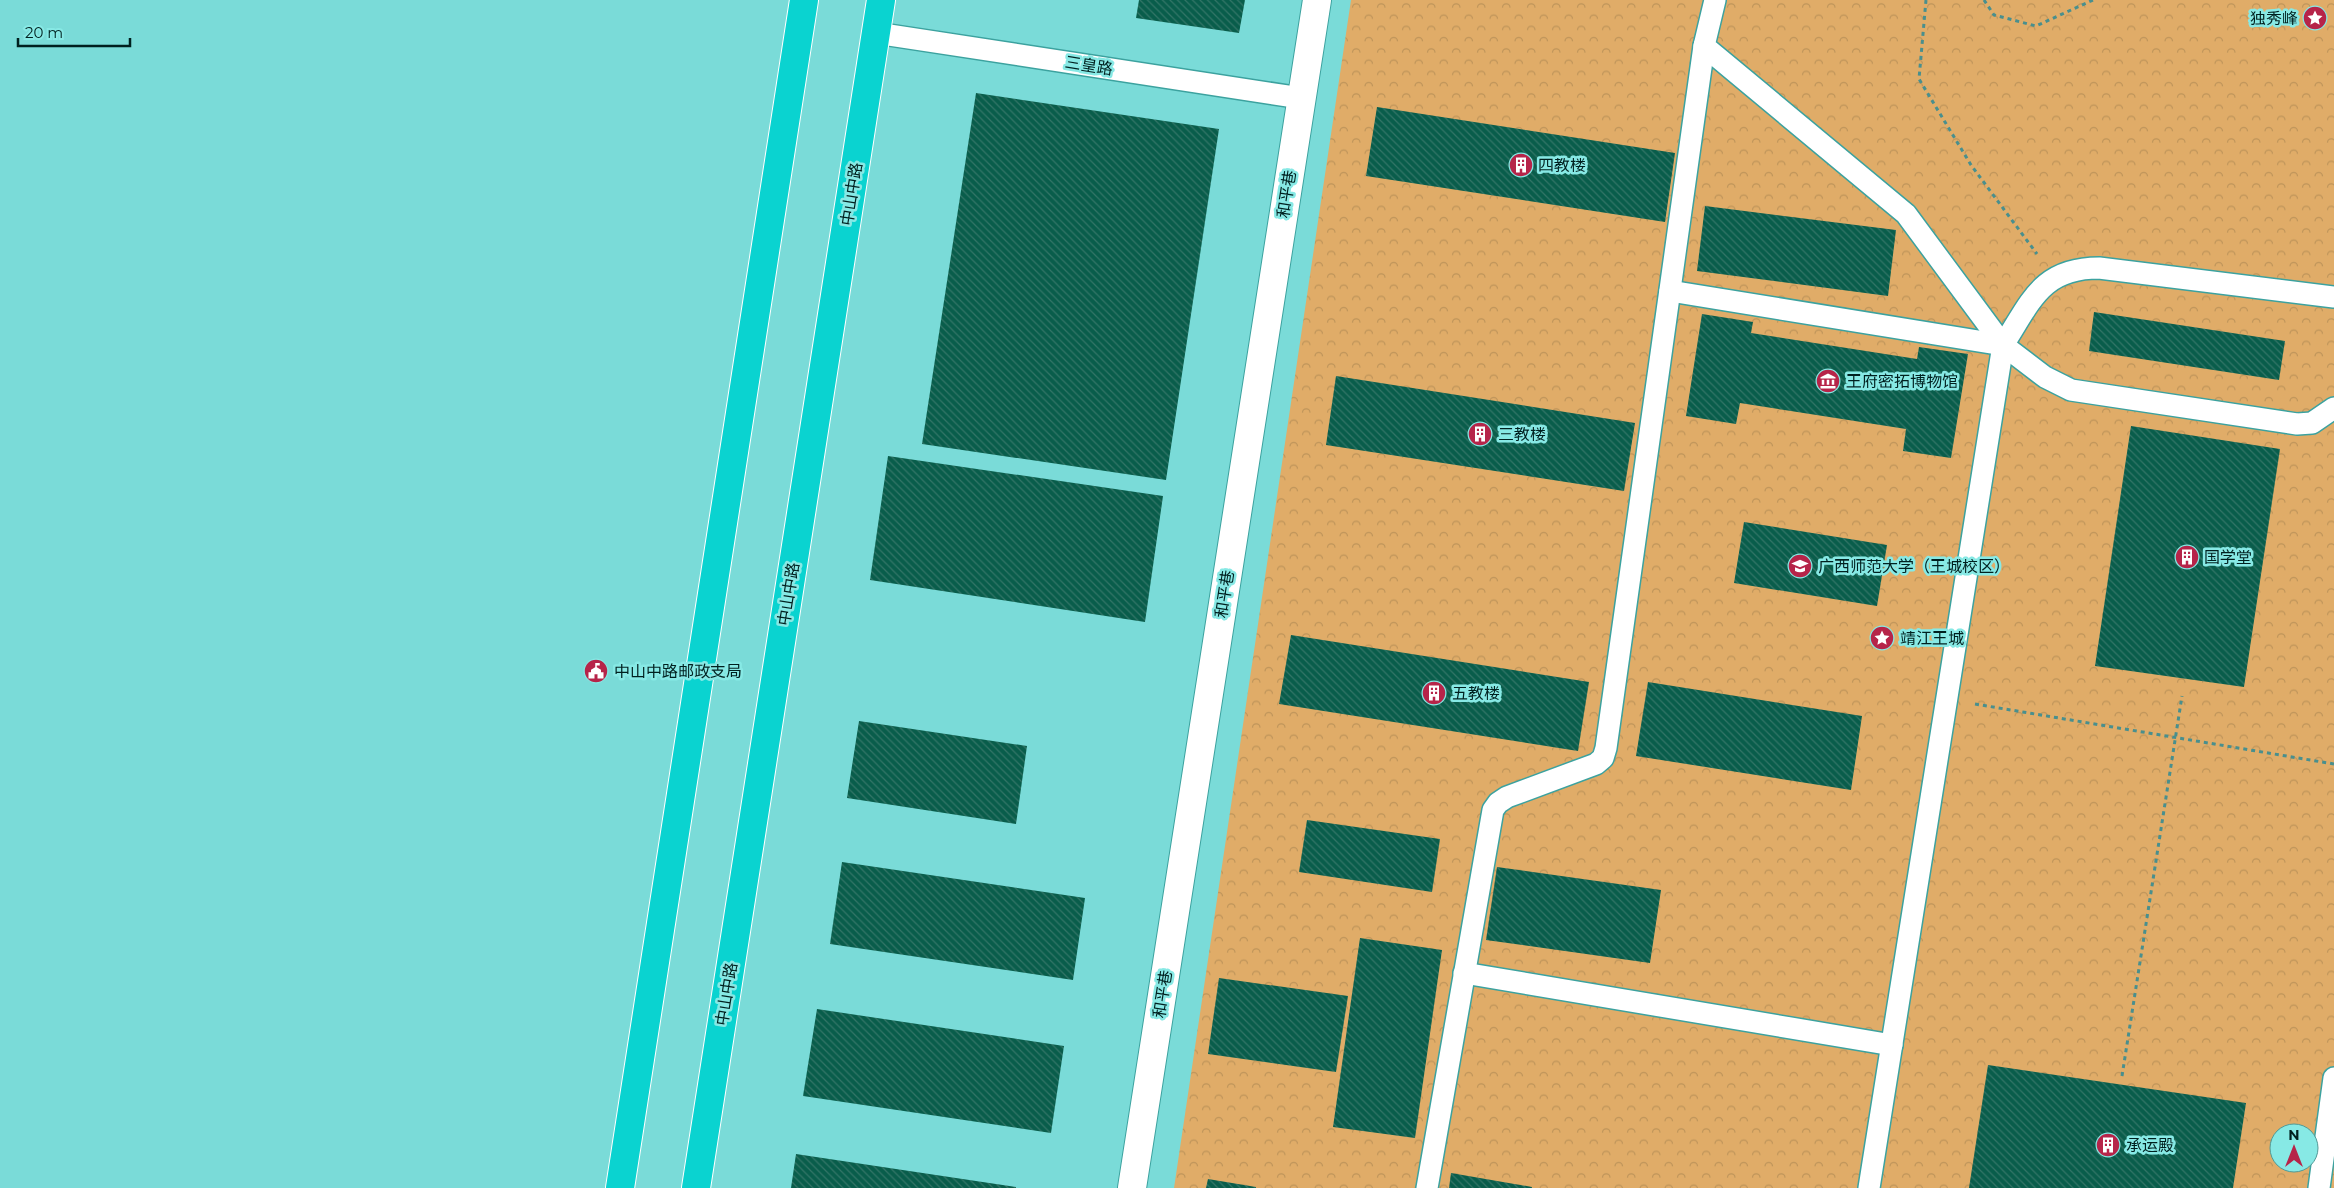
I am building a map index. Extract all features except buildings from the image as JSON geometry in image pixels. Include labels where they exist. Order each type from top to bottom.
[{"type":"highway","points":[[620,1188],[804,0]]},
{"type":"highway","name":"中山中路","points":[[696,1188],[881,0]]},
{"type":"street","name":"和平巷","points":[[1132,1188],[1317,0]]},
{"type":"lane","points":[[1426,1188],[1495,806],[1507,797],[1596,764],[1603,758],[1606,748],[1704,46],[1715,0]]},
{"type":"lane","name":"三皇路","points":[[876,32],[1302,98]]},
{"type":"lane","points":[[1704,46],[1906,214],[2004,345],[2045,377],[2060,386],[2076,391],[2304,424],[2312,423],[2334,408]]},
{"type":"lane","points":[[1868,1188],[2004,345],[2038,290],[2054,277],[2078,269],[2099,268],[2334,297]]},
{"type":"lane","points":[[1670,291],[2004,345]]},
{"type":"lane","points":[[1464,973],[1892,1045]]},
{"type":"lane","points":[[2319,1188],[2334,1078]]},
{"type":"path","points":[[1926,0],[1919,79],[1971,165],[2054,277]]},
{"type":"path","points":[[1984,0],[1994,15],[2036,26],[2093,0]]},
{"type":"path","points":[[2122,1076],[2182,696]]},
{"type":"path","points":[[1948,699],[2175,739],[2334,764]]},
{"type":"green space","name":"广西师范大学（王城校区）","points":[[1351,0],[2334,0],[2334,1188],[1174,1188]]},
{"type":"place","name":"独秀峰","points":[[2315,18]]},
{"type":"place","name":"四教楼","points":[[1521,165]]},
{"type":"place","name":"王府密拓博物馆","points":[[1828,381]]},
{"type":"place","name":"三教楼","points":[[1480,434]]},
{"type":"place","name":"国学堂","points":[[2187,557]]},
{"type":"place","name":"广西师范大学（王城校区）","points":[[1800,566]]},
{"type":"place","name":"靖江王城","points":[[1882,638]]},
{"type":"place","name":"中山中路邮政支局","points":[[596,671]]},
{"type":"place","name":"五教楼","points":[[1434,693]]},
{"type":"place","name":"承运殿","points":[[2108,1145]]}]
